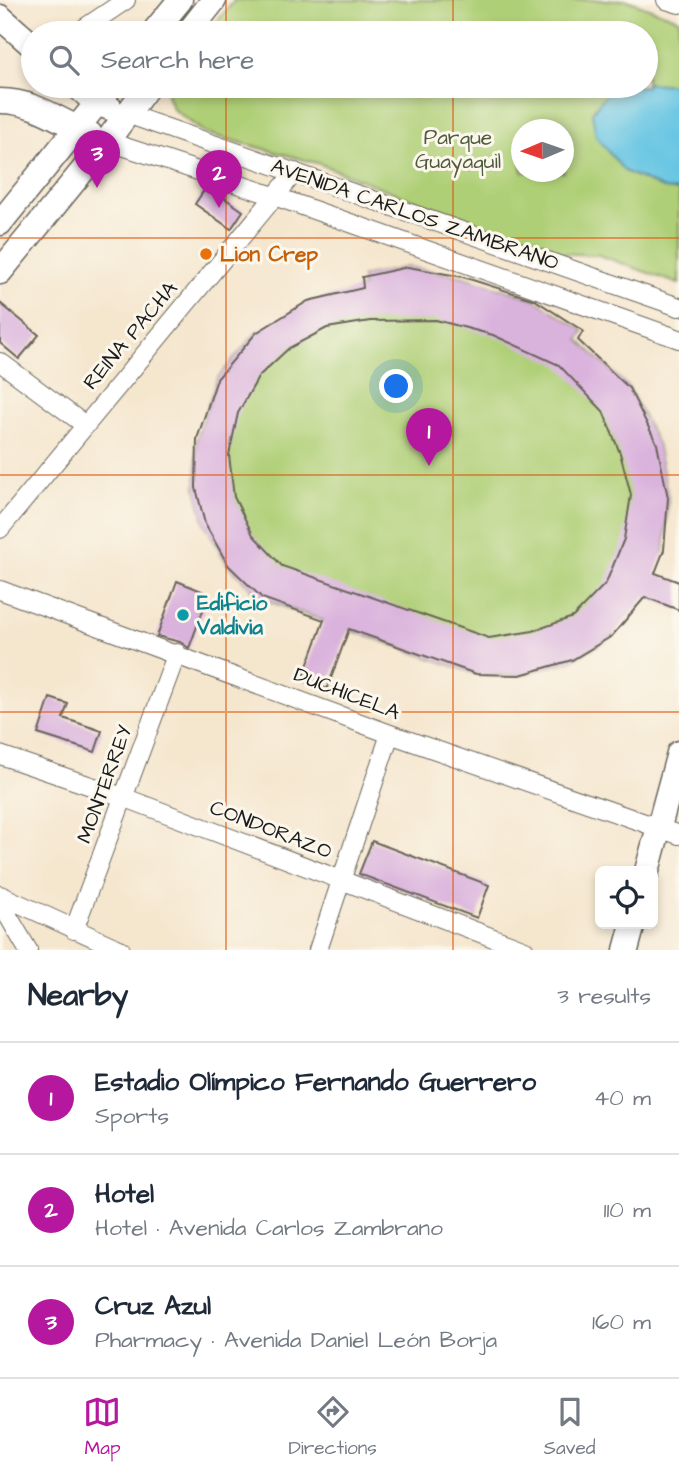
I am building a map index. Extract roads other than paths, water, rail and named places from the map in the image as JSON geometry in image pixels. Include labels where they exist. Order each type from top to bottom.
[{"type":"main road","points":[[163,21],[180,0]]},
{"type":"main road","points":[[197,21],[214,0]]},
{"type":"main road","points":[[0,17],[21,35]]},
{"type":"main road","points":[[0,223],[101,98]]},
{"type":"main road","name":"AVENIDA CARLOS ZAMBRANO","points":[[107,98],[127,114]]},
{"type":"main road","points":[[0,272],[139,98]]},
{"type":"main road","name":"AVENIDA CARLOS ZAMBRANO","points":[[0,102],[18,101],[107,141]]},
{"type":"main road","points":[[650,866],[669,832],[679,753]]},
{"type":"main road","points":[[626,950],[632,929]]},
{"type":"street","points":[[95,21],[126,0]]},
{"type":"street","points":[[666,0],[679,4]]},
{"type":"street","name":"AVENIDA CARLOS ZAMBRANO","points":[[127,114],[679,307]]},
{"type":"street","name":"AVENIDA CARLOS ZAMBRANO","points":[[107,141],[274,196],[679,339]]},
{"type":"street","name":"REINA PACHA","points":[[0,528],[295,172]]},
{"type":"street","points":[[0,362],[85,425]]},
{"type":"street","name":"DUCHICELA","points":[[0,590],[177,653],[390,734],[669,832]]},
{"type":"street","name":"MONTERREY","points":[[74,930],[177,653]]},
{"type":"street","points":[[318,950],[390,734]]},
{"type":"street","name":"CONDORAZO","points":[[0,755],[123,797],[525,950]]},
{"type":"street","points":[[0,895],[116,949]]},
{"type":"street","points":[[0,902],[28,950]]},
{"type":"water","points":[[658,84],[679,85],[679,191],[664,189],[624,171],[596,136],[592,113],[603,98],[658,98]]},
{"type":"place","name":"Cruz Azul","points":[[97,188]]},
{"type":"place","name":"Hotel","points":[[219,208]]},
{"type":"place","name":"Lion Crep","points":[[206,254]]},
{"type":"place","name":"Estadio Olímpico Fernando Guerrero","points":[[429,466]]},
{"type":"place","name":"Edificio Valdivia","points":[[183,615]]},
{"type":"park label","name":"Parque Guayaquil","points":[[458,149]]}]
